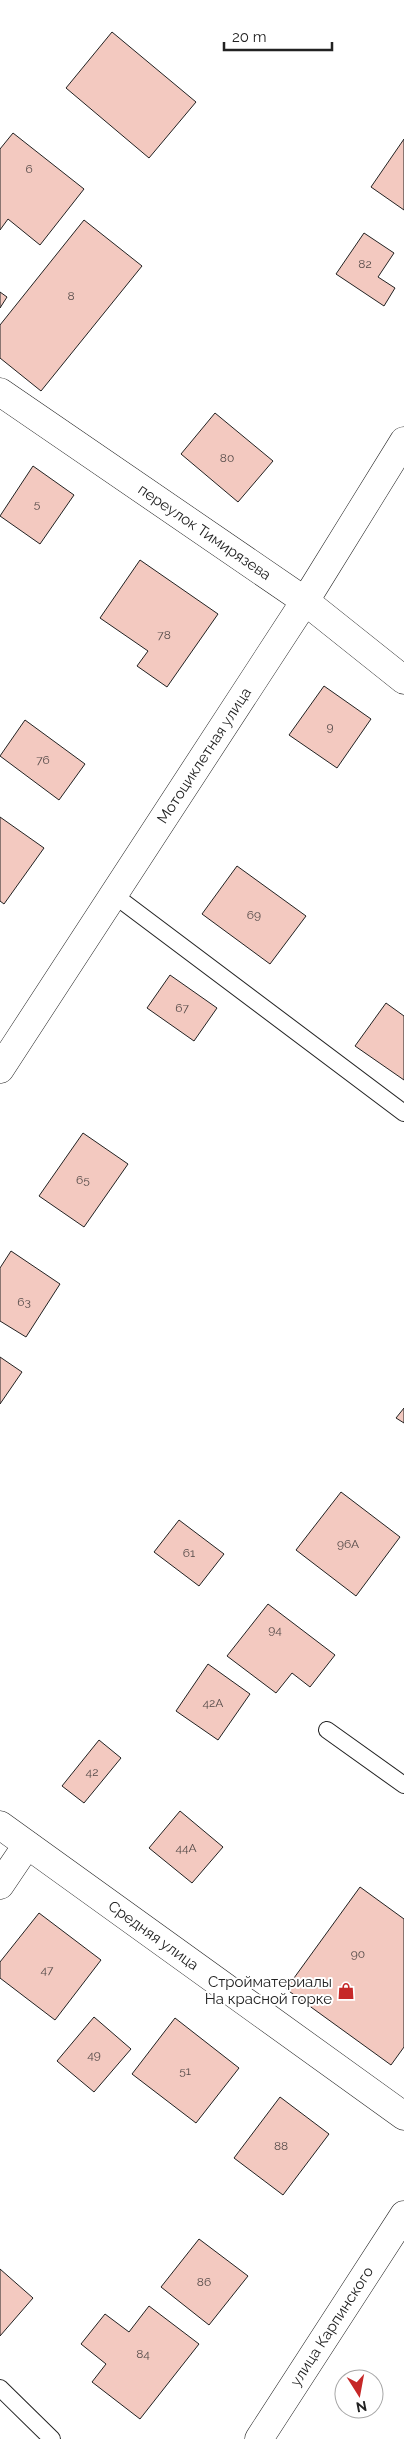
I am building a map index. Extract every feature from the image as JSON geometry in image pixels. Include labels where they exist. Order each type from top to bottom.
[{"type":"street","name":"переулок Тимирязева","points":[[0,392],[305,602],[404,680]]},
{"type":"street","name":"Мотоциклетная улица","points":[[0,1069],[305,602],[404,441]]},
{"type":"street","name":"Средняя улица","points":[[0,1825],[404,2116]]},
{"type":"street","points":[[0,1885],[27,1845]]},
{"type":"street","name":"улица Карпинского","points":[[259,2439],[404,2215]]},
{"type":"lane","points":[[114,895],[404,1113]]},
{"type":"lane","points":[[326,1730],[404,1785]]},
{"type":"lane","points":[[0,2388],[52,2439]]},
{"type":"building","points":[[112,32],[196,102],[149,158],[66,88]]},
{"type":"building","points":[[13,133],[84,189],[40,245],[8,219],[0,230],[0,149]]},
{"type":"building","points":[[404,139],[404,210],[371,187]]},
{"type":"building","points":[[84,220],[142,266],[41,391],[0,358],[0,325]]},
{"type":"building","points":[[364,233],[394,253],[378,277],[395,288],[384,306],[336,274]]},
{"type":"building","points":[[0,292],[7,297],[0,308]]},
{"type":"building","points":[[215,413],[273,461],[238,502],[181,454]]},
{"type":"building","points":[[33,466],[74,495],[40,544],[0,516]]},
{"type":"building","points":[[140,560],[218,614],[167,687],[137,666],[148,651],[100,618]]},
{"type":"building","points":[[324,686],[371,719],[337,768],[289,735]]},
{"type":"building","points":[[25,720],[85,764],[59,800],[0,756]]},
{"type":"building","points":[[0,817],[44,848],[4,904],[0,901]]},
{"type":"building","points":[[237,866],[306,916],[270,964],[202,914]]},
{"type":"building","points":[[170,975],[217,1008],[194,1041],[147,1008]]},
{"type":"building","points":[[386,1003],[404,1016],[404,1080],[355,1046]]},
{"type":"building","points":[[83,1133],[128,1164],[84,1227],[39,1196]]},
{"type":"building","points":[[11,1251],[60,1284],[26,1337],[0,1321],[0,1268]]},
{"type":"building","points":[[0,1357],[22,1372],[0,1404]]},
{"type":"building","points":[[404,1408],[404,1423],[396,1418]]},
{"type":"building","points":[[341,1492],[400,1537],[356,1596],[296,1550]]},
{"type":"building","points":[[179,1520],[224,1554],[199,1586],[154,1552]]},
{"type":"building","points":[[268,1604],[335,1655],[310,1687],[292,1673],[276,1693],[227,1656]]},
{"type":"building","points":[[208,1664],[250,1694],[218,1740],[176,1711]]},
{"type":"building","points":[[99,1740],[121,1758],[84,1803],[62,1786]]},
{"type":"building","points":[[180,1811],[223,1847],[192,1883],[149,1848]]},
{"type":"building","points":[[360,1887],[404,1919],[404,2047],[391,2065],[286,1989]]},
{"type":"building","points":[[39,1913],[101,1960],[55,2020],[0,1978],[0,1962]]},
{"type":"building","points":[[94,2017],[131,2049],[94,2092],[57,2061]]},
{"type":"building","points":[[175,2018],[239,2068],[196,2123],[132,2074]]},
{"type":"building","points":[[280,2097],[329,2134],[283,2195],[234,2158]]},
{"type":"building","points":[[199,2239],[248,2276],[209,2325],[161,2287]]},
{"type":"building","points":[[0,2269],[33,2298],[0,2336]]},
{"type":"building","points":[[149,2306],[199,2344],[140,2419],[92,2382],[106,2364],[81,2344],[105,2314],[129,2332]]},
{"type":"place","name":"Стройматериалы На красной горке","points":[[346,1991]]}]
